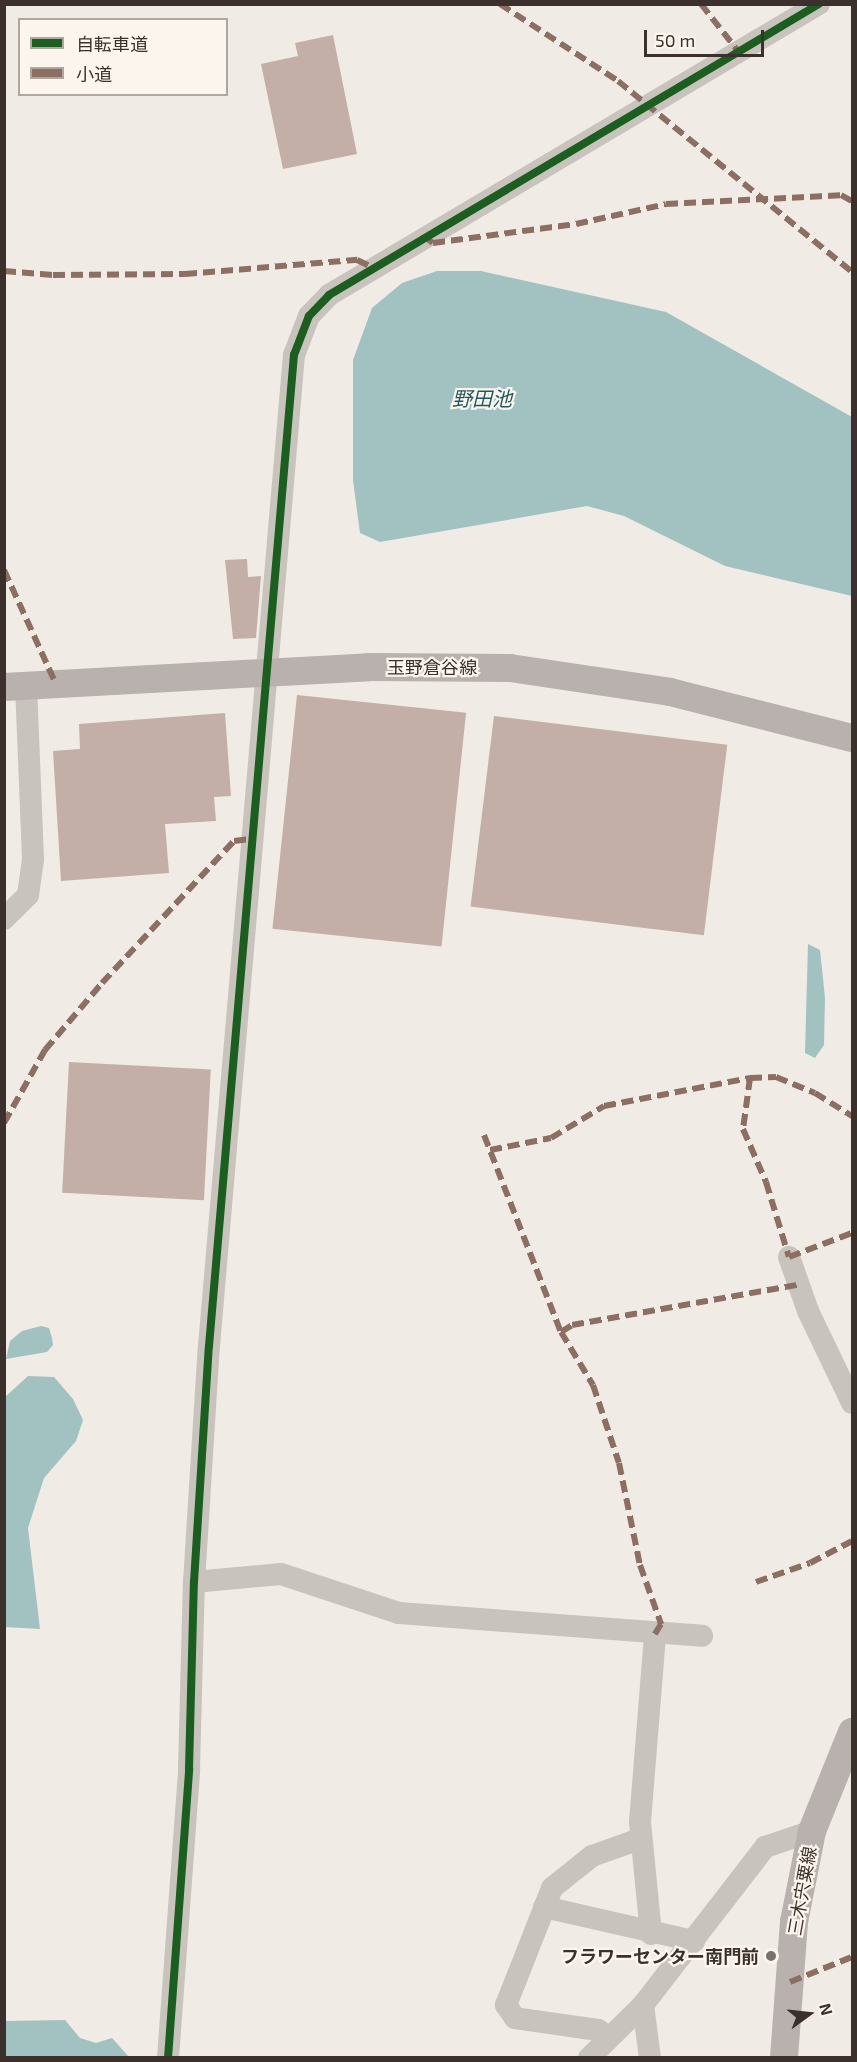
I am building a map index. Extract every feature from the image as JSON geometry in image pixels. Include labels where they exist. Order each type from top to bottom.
[{"type":"main road","name":"玉野倉谷線","points":[[15,686],[369,667],[510,668],[670,693],[852,738]]},
{"type":"main road","name":"三木宍粟線","points":[[784,2058],[794,1922],[812,1831],[852,1732]]},
{"type":"street","points":[[168,2058],[189,1769],[194,1582],[209,1346],[230,1133],[239,965],[264,672],[268,661],[294,355],[309,316],[329,295],[372,267],[819,4]]},
{"type":"street","points":[[4,920],[28,895],[33,859],[15,686]]},
{"type":"street","points":[[789,1257],[808,1311],[852,1403]]},
{"type":"street","points":[[194,1582],[218,1583],[281,1574],[399,1613],[702,1636]]},
{"type":"street","points":[[651,1934],[640,1839],[655,1634]]},
{"type":"street","points":[[589,2058],[643,2005],[765,1847],[812,1831]]},
{"type":"street","points":[[608,2037],[598,2030],[515,2018],[506,2005],[552,1888],[562,1876],[592,1856],[640,1839]]},
{"type":"street","points":[[544,1907],[651,1934],[694,1941]]},
{"type":"street","points":[[643,2005],[650,2058]]},
{"type":"water","name":"野田池","points":[[437,271],[481,271],[666,312],[852,417],[852,596],[725,566],[624,516],[587,506],[380,542],[360,533],[353,480],[353,360],[372,308],[402,283]]},
{"type":"water","points":[[808,944],[820,950],[825,998],[824,1045],[815,1058],[805,1053]]},
{"type":"water","points":[[41,1326],[49,1328],[52,1338],[53,1345],[47,1352],[6,1359],[10,1341],[22,1331]]},
{"type":"water","points":[[28,1376],[54,1377],[73,1399],[83,1420],[76,1441],[44,1478],[28,1528],[40,1629],[5,1627],[5,1397]]},
{"type":"water","points":[[65,2020],[80,2038],[96,2043],[112,2038],[129,2057],[5,2057],[5,2021]]},
{"type":"building","points":[[333,35],[357,154],[283,169],[261,64],[298,56],[295,43]]},
{"type":"building","points":[[247,559],[248,577],[261,576],[256,638],[233,639],[225,560]]},
{"type":"building","points":[[297,695],[466,713],[442,946],[272,929]]},
{"type":"building","points":[[225,713],[231,796],[214,797],[216,821],[165,824],[169,873],[61,881],[53,751],[80,749],[79,724]]},
{"type":"building","points":[[494,716],[727,745],[704,935],[471,907]]},
{"type":"building","points":[[69,1062],[211,1069],[204,1200],[62,1193]]},
{"type":"marked path","points":[[500,4],[618,81],[852,272]]},
{"type":"marked path","points":[[701,4],[738,51]]},
{"type":"marked path","points":[[424,236],[433,243],[576,224],[666,204],[841,195],[852,201]]},
{"type":"marked path","points":[[4,271],[53,275],[185,274],[357,260],[372,267]]},
{"type":"marked path","points":[[4,570],[56,684]]},
{"type":"marked path","points":[[4,1123],[45,1050],[102,983],[234,841],[250,839]]},
{"type":"marked path","points":[[490,1150],[551,1138],[604,1106],[750,1078],[776,1077],[815,1093],[852,1116]]},
{"type":"marked path","points":[[750,1078],[743,1129],[766,1182],[789,1257],[852,1233]]},
{"type":"marked path","points":[[484,1135],[561,1332],[593,1385],[619,1463],[640,1565],[661,1624],[655,1634]]},
{"type":"marked path","points":[[561,1332],[572,1325],[797,1285]]},
{"type":"marked path","points":[[756,1582],[810,1563],[852,1541]]},
{"type":"marked path","points":[[790,1982],[852,1957]]},
{"type":"cycle path","points":[[168,2058],[189,1769],[194,1582],[209,1346],[294,355],[309,316],[329,295],[819,4]]},
{"type":"place","name":"フラワーセンター南門前","points":[[771,1956]]}]
